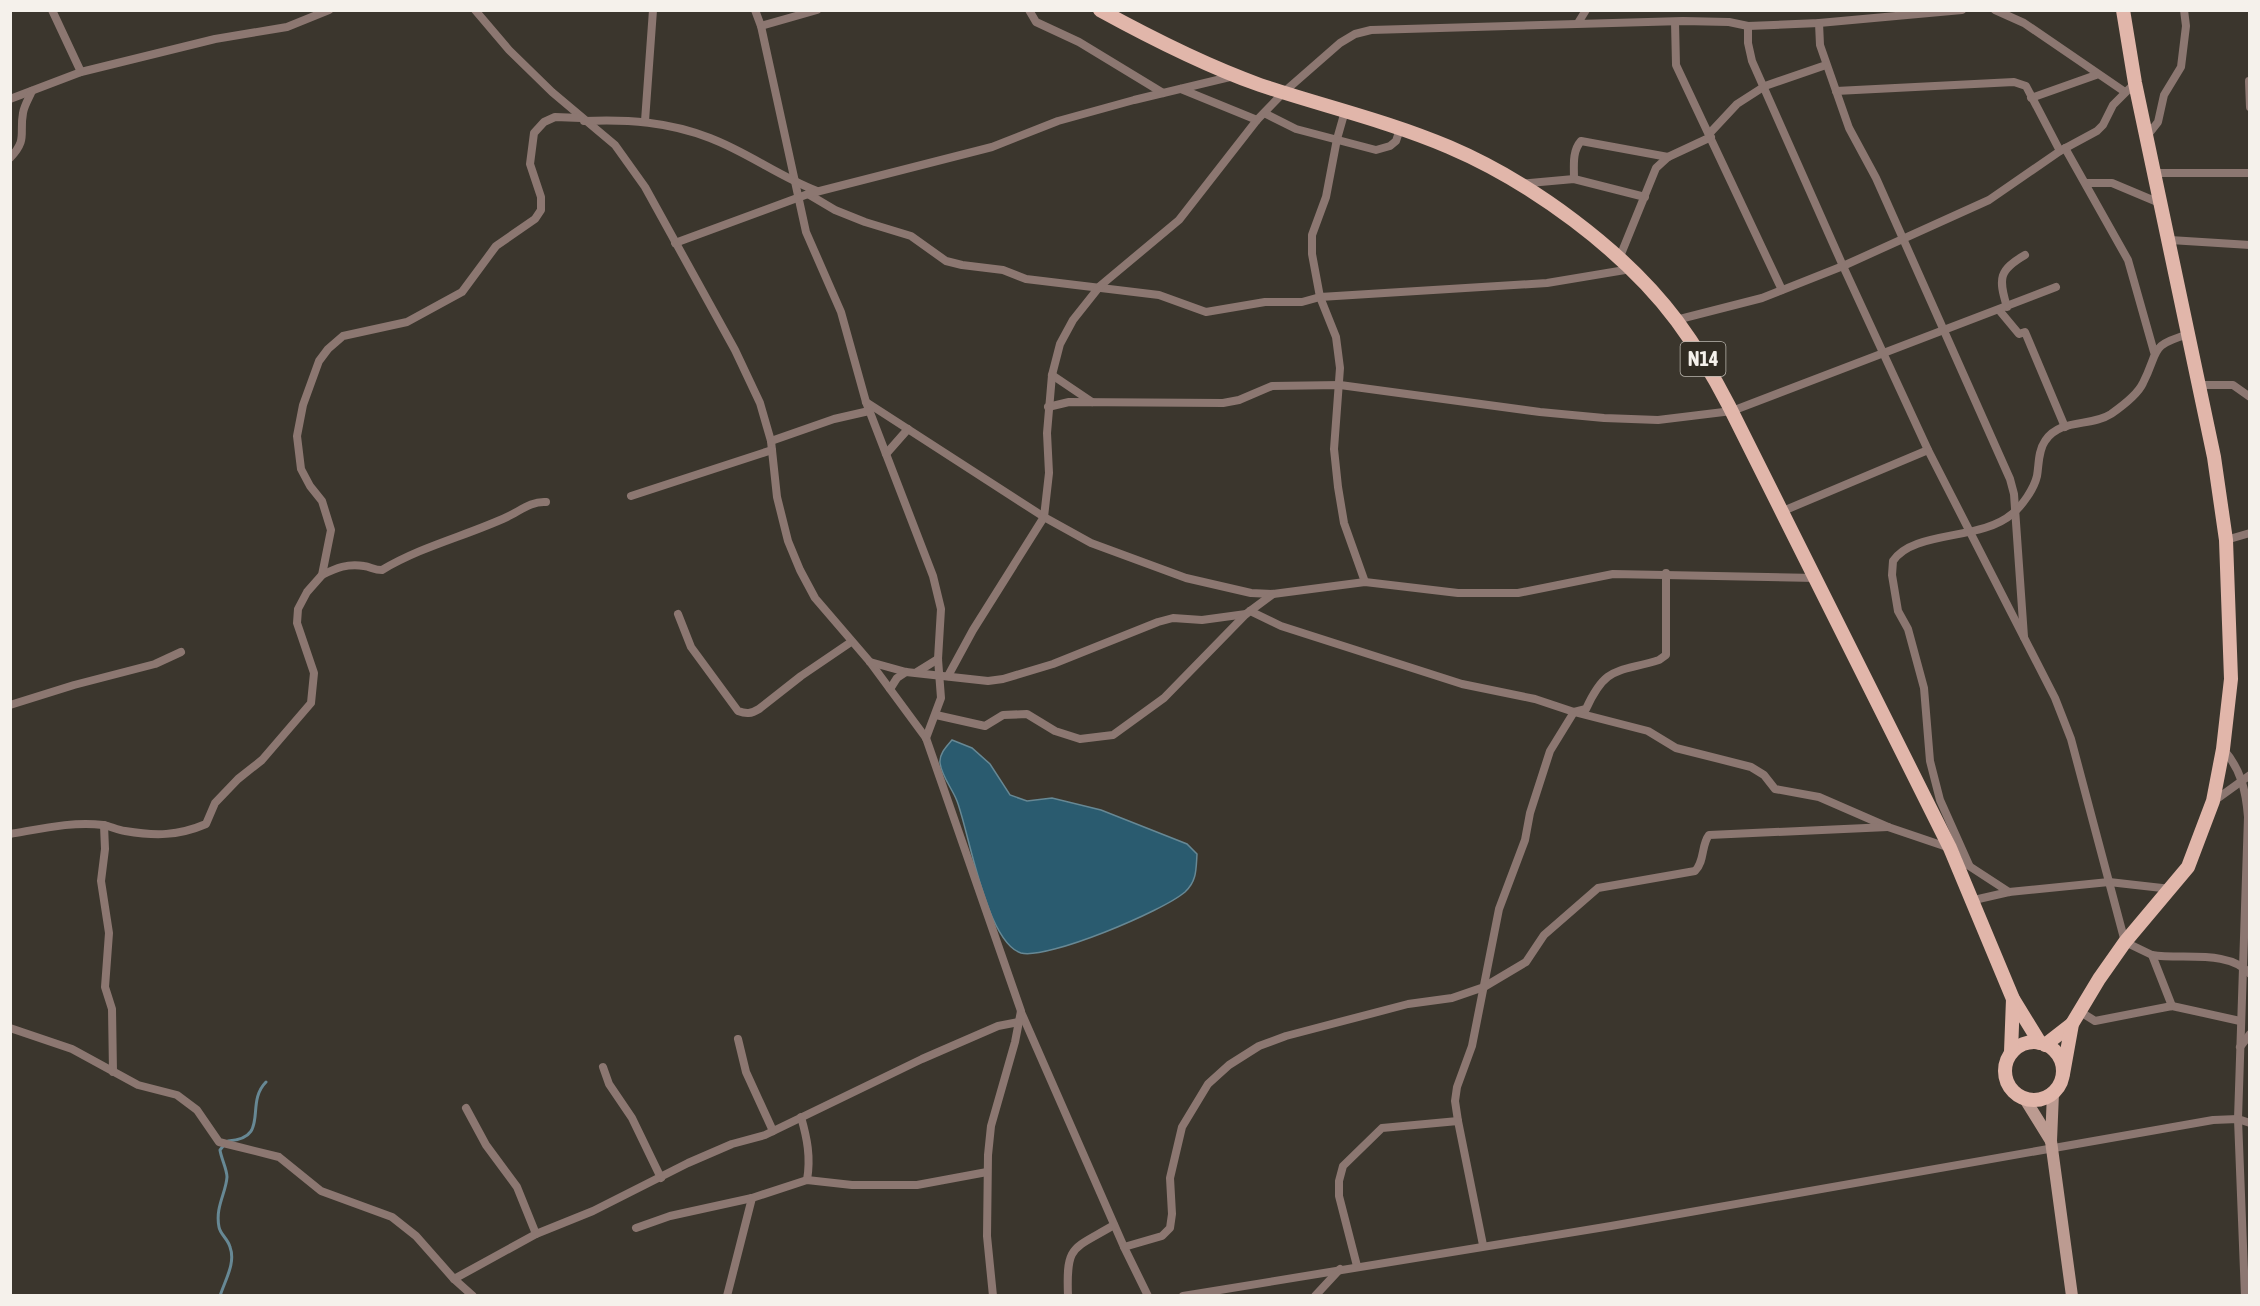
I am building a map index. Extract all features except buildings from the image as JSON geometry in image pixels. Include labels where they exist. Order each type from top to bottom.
[{"type":"main road","name":"N14","points":[[1100,10],[1162,44],[1238,75],[1449,147],[1520,184],[1572,221],[1631,269],[1676,320],[1708,366],[1732,411],[1953,853],[2013,999],[2042,1044]]},
{"type":"main road","points":[[2072,1296],[2051,1145],[2053,1094],[2063,1074],[2076,1018],[2125,942],[2188,867],[2213,801],[2223,749],[2231,679],[2226,540],[2214,457],[2156,173],[2147,136],[2130,87],[2123,10]]},
{"type":"main road","name":"N14","points":[[2012,1052],[2013,999]]},
{"type":"main road","points":[[2042,1044],[2076,1018]]},
{"type":"main road","points":[[2053,1094],[2040,1100],[2025,1099],[2014,1094],[2007,1084],[2004,1073],[2006,1062],[2012,1052],[2029,1042],[2042,1044],[2059,1056],[2063,1074]]},
{"type":"main road","points":[[2025,1099],[2051,1145]]},
{"type":"street","points":[[52,10],[81,72]]},
{"type":"street","points":[[10,99],[81,72],[215,39],[287,27],[329,10]]},
{"type":"street","points":[[475,10],[509,50],[582,119],[615,145],[645,187],[740,360],[760,403],[772,446],[777,497],[788,541],[800,570],[815,598],[870,662],[926,738],[1021,1011],[1114,1225],[1148,1296]]},
{"type":"street","points":[[645,122],[653,10]]},
{"type":"street","points":[[755,10],[761,26],[796,198],[806,232],[841,312],[868,407],[933,576],[941,609],[938,659],[944,675]]},
{"type":"street","points":[[761,26],[817,10]]},
{"type":"street","points":[[1029,10],[1036,21],[1079,42],[1163,93]]},
{"type":"street","points":[[1578,23],[1586,10]]},
{"type":"street","points":[[1682,10],[1676,66],[1782,290]]},
{"type":"street","points":[[1831,22],[1833,10]]},
{"type":"street","points":[[926,738],[941,698],[944,675],[1044,517],[1049,474],[1048,407],[1052,375],[1060,344],[1073,320],[1100,286],[1179,220],[1257,120],[1266,114],[1284,92],[1340,43],[1355,34],[1371,30],[1578,23],[1730,22],[1748,26],[1819,24],[1962,10]]},
{"type":"street","points":[[1676,320],[1762,298],[1843,267],[1989,200],[2103,125],[2106,115],[2130,87],[2096,75],[2024,23],[1995,10]]},
{"type":"street","points":[[2147,136],[2158,122],[2164,95],[2181,67],[2186,26],[2184,10]]},
{"type":"street","points":[[1819,24],[1820,45],[1849,128],[1876,178],[2010,479],[2024,640]]},
{"type":"street","points":[[1748,26],[1748,43],[1843,267],[1928,450],[2055,698],[2071,739],[2125,942],[2152,955],[2221,959],[2242,965],[2250,974]]},
{"type":"street","points":[[1619,259],[1656,168],[1668,157],[1710,136],[1737,104],[1765,86],[1826,65]]},
{"type":"street","points":[[675,243],[818,191],[992,147],[1058,121],[1238,75]]},
{"type":"street","points":[[2031,98],[2096,75]]},
{"type":"street","points":[[2249,81],[2250,107]]},
{"type":"street","points":[[1836,91],[2014,82],[2026,86],[2063,150],[2086,183],[2128,260],[2154,352]]},
{"type":"street","points":[[1181,89],[1257,120]]},
{"type":"street","points":[[10,158],[20,147],[23,136],[23,114],[32,91]]},
{"type":"street","points":[[1345,111],[1326,197],[1312,235],[1312,254],[1320,297],[1336,337],[1340,385],[1334,449],[1338,487],[1344,523],[1365,582]]},
{"type":"street","points":[[1266,114],[1290,127],[1383,150],[1396,141],[1400,129]]},
{"type":"street","points":[[322,575],[331,530],[322,501],[310,486],[301,469],[297,436],[303,405],[319,361],[328,349],[343,336],[407,322],[462,292],[496,246],[535,219],[541,210],[541,196],[530,164],[534,133],[544,122],[555,117],[633,119],[682,128],[713,139],[793,182],[818,191]]},
{"type":"street","points":[[1574,178],[1576,152],[1581,141],[1668,157]]},
{"type":"street","points":[[2156,173],[2250,173]]},
{"type":"street","points":[[1520,184],[1574,178],[1645,197]]},
{"type":"street","points":[[2086,183],[2112,183],[2162,204]]},
{"type":"street","points":[[808,194],[835,210],[911,236],[946,261],[1003,270],[1026,279],[1048,283],[1100,286],[1159,295],[1206,312],[1265,302],[1302,302],[1320,297],[1441,292],[1547,283],[1631,269]]},
{"type":"street","points":[[2170,240],[2250,245]]},
{"type":"street","points":[[2025,255],[2006,266],[2001,278],[2003,308],[2019,334],[2025,332],[2065,427]]},
{"type":"street","points":[[1048,407],[1069,402],[1223,403],[1239,400],[1272,386],[1340,385],[1539,412],[1658,420],[1732,411],[1944,332],[2056,287]]},
{"type":"street","points":[[1969,864],[1940,800],[1935,781],[1930,761],[1924,688],[1908,629],[1898,611],[1892,575],[1893,561],[1907,547],[1970,534],[2002,522],[2014,513],[2034,486],[2044,441],[2052,433],[2065,427],[2110,414],[2143,384],[2154,352],[2161,344],[2189,334]]},
{"type":"street","points":[[1052,375],[1093,402]]},
{"type":"street","points":[[2200,385],[2233,385],[2250,397]]},
{"type":"street","points":[[631,496],[772,446],[868,407],[908,429],[1044,517],[1092,543],[1186,578],[1251,593],[1273,594],[1365,582],[1458,593],[1518,593],[1613,574],[1666,573],[1816,578]]},
{"type":"street","points":[[886,454],[908,429]]},
{"type":"street","points":[[1784,511],[1928,450]]},
{"type":"street","points":[[10,834],[81,824],[104,825],[124,831],[170,835],[185,833],[206,824],[215,803],[238,779],[262,760],[311,703],[314,673],[297,623],[298,609],[307,592],[322,575],[341,565],[365,566],[373,570],[382,570],[444,540],[507,517],[525,507],[546,502]]},
{"type":"street","points":[[2226,540],[2250,533]]},
{"type":"street","points":[[1483,1245],[1455,1101],[1457,1087],[1472,1046],[1499,909],[1526,840],[1530,813],[1550,751],[1574,712],[1586,709],[1593,690],[1610,673],[1659,660],[1666,655],[1666,573]]},
{"type":"street","points":[[936,715],[985,726],[1003,715],[1027,714],[1055,730],[1080,739],[1113,735],[1164,698],[1248,613],[1273,594]]},
{"type":"street","points":[[870,662],[906,672],[988,681],[1003,679],[1053,664],[1173,618],[1202,620],[1248,613],[1281,626],[1462,684],[1535,699],[1574,712],[1648,731],[1676,748],[1751,767],[1764,775],[1775,789],[1819,797],[1953,853],[2009,892]]},
{"type":"street","points":[[678,614],[691,647],[738,711],[744,713],[753,713],[801,676],[851,642]]},
{"type":"street","points":[[10,705],[155,664],[182,652]]},
{"type":"street","points":[[917,672],[938,659]]},
{"type":"street","points":[[890,690],[897,678],[906,672]]},
{"type":"street","points":[[2223,749],[2245,777],[2248,817],[2238,1119],[2245,1296]]},
{"type":"street","points":[[2213,801],[2245,777]]},
{"type":"street","points":[[104,825],[105,849],[101,881],[108,933],[105,987],[112,1009],[113,1071]]},
{"type":"street","points":[[1124,1247],[1162,1236],[1170,1228],[1172,1214],[1170,1178],[1182,1127],[1208,1084],[1229,1065],[1259,1046],[1286,1036],[1408,1004],[1452,998],[1484,987],[1526,962],[1544,936],[1598,888],[1695,871],[1700,866],[1705,840],[1710,835],[1888,827]]},
{"type":"street","points":[[1974,900],[2009,892],[2109,882],[2170,889]]},
{"type":"street","points":[[2152,955],[2172,1006]]},
{"type":"street","points":[[2076,1018],[2095,1021],[2172,1006],[2241,1021]]},
{"type":"street","points":[[993,1296],[987,1236],[987,1172],[991,1126],[1016,1042],[1021,1011]]},
{"type":"street","points":[[454,1280],[536,1234],[661,1178],[688,1162],[732,1144],[773,1131],[998,1026],[1019,1022]]},
{"type":"street","points":[[10,1028],[72,1049],[138,1085],[177,1095],[187,1100],[219,1143],[279,1156],[321,1191],[392,1217],[416,1236],[454,1280],[473,1296]]},
{"type":"street","points":[[2240,1047],[2250,1034]]},
{"type":"street","points":[[738,1039],[746,1072],[773,1131]]},
{"type":"street","points":[[603,1067],[609,1084],[632,1118],[661,1178]]},
{"type":"street","points":[[466,1108],[486,1145],[517,1187],[536,1234]]},
{"type":"street","points":[[801,1117],[809,1156],[807,1180]]},
{"type":"street","points":[[1183,1296],[1483,1245],[1611,1226],[2051,1145],[2213,1120],[2238,1119],[2250,1123]]},
{"type":"street","points":[[1358,1266],[1339,1196],[1343,1166],[1382,1128],[1458,1121]]},
{"type":"street","points":[[636,1228],[670,1216],[752,1198],[807,1180],[858,1185],[886,1183],[917,1185],[987,1172]]},
{"type":"street","points":[[727,1296],[752,1198]]},
{"type":"street","points":[[1068,1296],[1067,1264],[1070,1253],[1114,1225]]},
{"type":"street","points":[[1315,1296],[1340,1269]]},
{"type":"water","points":[[952,740],[972,748],[990,764],[1010,795],[1027,801],[1052,798],[1101,810],[1187,844],[1197,854],[1192,884],[1185,892],[1154,911],[1104,932],[1054,949],[1021,953],[1009,945],[998,929],[980,885],[957,801],[941,768],[943,751]]},
{"type":"waterway","points":[[228,1141],[241,1139],[249,1134],[255,1119],[257,1100],[266,1082]]},
{"type":"waterway","points":[[220,1296],[232,1259],[228,1241],[220,1230],[218,1220],[227,1177],[220,1150],[224,1145]]}]
